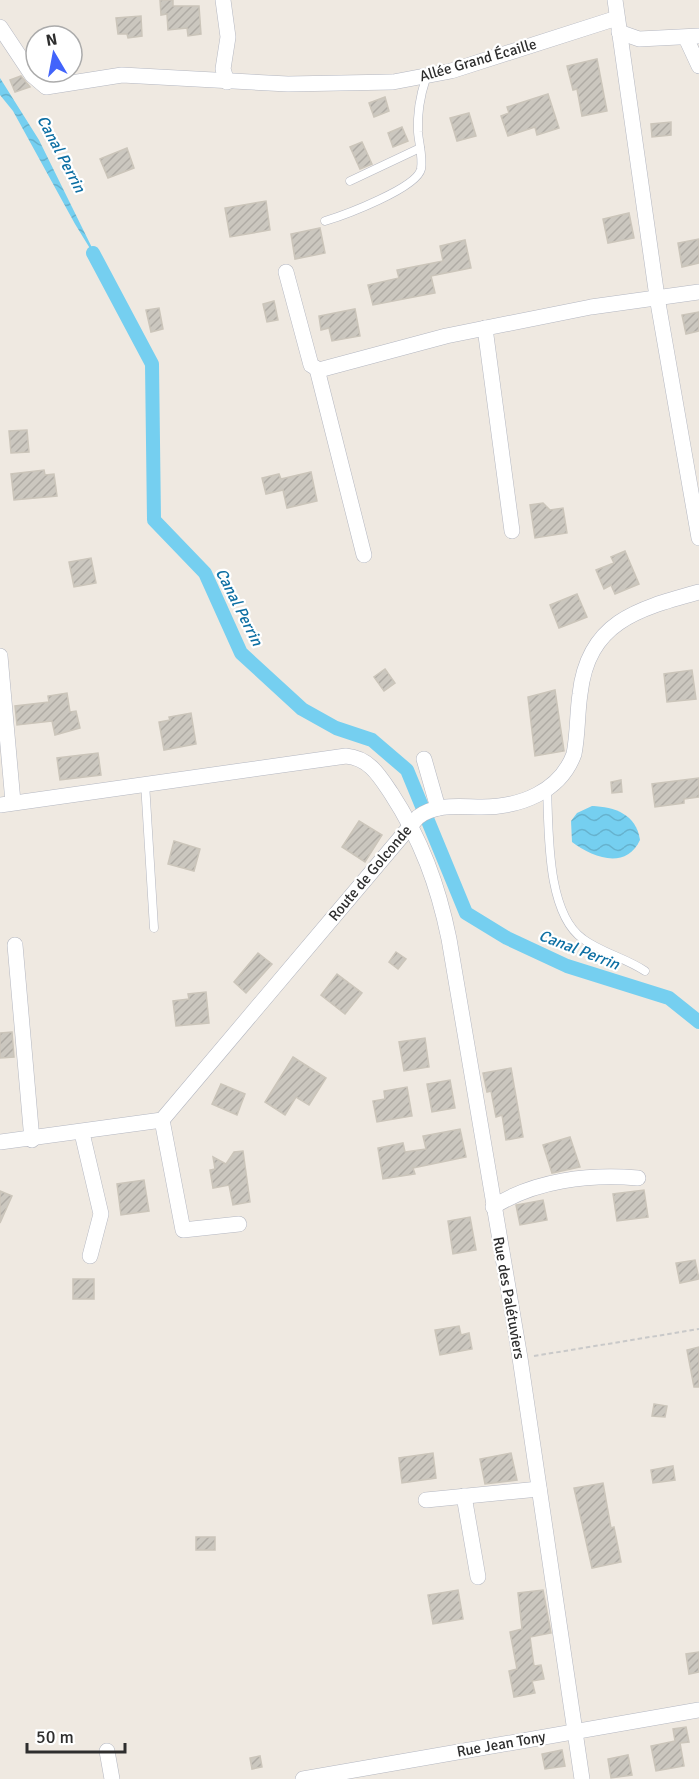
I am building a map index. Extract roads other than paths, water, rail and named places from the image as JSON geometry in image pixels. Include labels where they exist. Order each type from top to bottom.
[{"type":"street","points":[[224,0],[228,37],[223,69],[227,82]]},
{"type":"street","points":[[615,0],[657,297],[699,538]]},
{"type":"street","points":[[618,25],[639,39],[693,37],[699,66]]},
{"type":"street","name":"Allée Grand Écaille","points":[[0,27],[32,75],[46,87],[122,75],[227,82],[347,84],[426,78],[618,25]]},
{"type":"street","points":[[286,272],[305,350],[311,365],[317,369],[364,555]]},
{"type":"street","points":[[317,369],[485,328],[657,297],[699,292]]},
{"type":"street","points":[[485,328],[512,531]]},
{"type":"street","name":"Route de Golconde","points":[[162,1120],[411,824],[423,813],[438,808],[514,804],[547,789],[561,776],[574,754],[582,677],[587,659],[595,645],[614,625],[633,613],[699,592]]},
{"type":"street","points":[[0,656],[7,803]]},
{"type":"street","name":"Rue des Palétuviers","points":[[7,803],[327,758],[352,757],[374,769],[411,824],[432,873],[444,915],[520,1358],[582,1779]]},
{"type":"street","points":[[424,759],[438,808]]},
{"type":"street","points":[[15,945],[32,1140]]},
{"type":"street","points":[[0,1142],[32,1140],[162,1120],[183,1230],[239,1224]]},
{"type":"street","points":[[82,1132],[100,1214],[90,1256]]},
{"type":"street","points":[[493,1207],[511,1196],[575,1179],[610,1176],[638,1178]]},
{"type":"street","points":[[426,1500],[539,1489]]},
{"type":"street","points":[[464,1496],[478,1577]]},
{"type":"street","name":"Rue Jean Tony","points":[[303,1779],[699,1710]]},
{"type":"street","points":[[107,1750],[112,1779]]},
{"type":"lane","points":[[326,221],[358,210],[411,184],[420,172],[418,108],[426,78]]},
{"type":"lane","points":[[350,181],[420,148]]},
{"type":"lane","points":[[145,783],[154,928]]},
{"type":"lane","points":[[547,789],[552,869],[565,918],[584,940],[645,971]]},
{"type":"water","points":[[0,78],[39,140],[102,268],[13,111],[0,95]]},
{"type":"water","points":[[592,806],[616,810],[629,818],[638,831],[640,840],[634,849],[618,858],[609,858],[590,853],[572,842],[571,821],[577,813]]},
{"type":"waterway","name":"Canal Perrin","points":[[93,253],[152,364],[154,520],[205,573],[241,653],[302,709],[336,728],[372,740],[407,770],[466,913],[507,938],[567,966],[669,998],[699,1022]]}]
